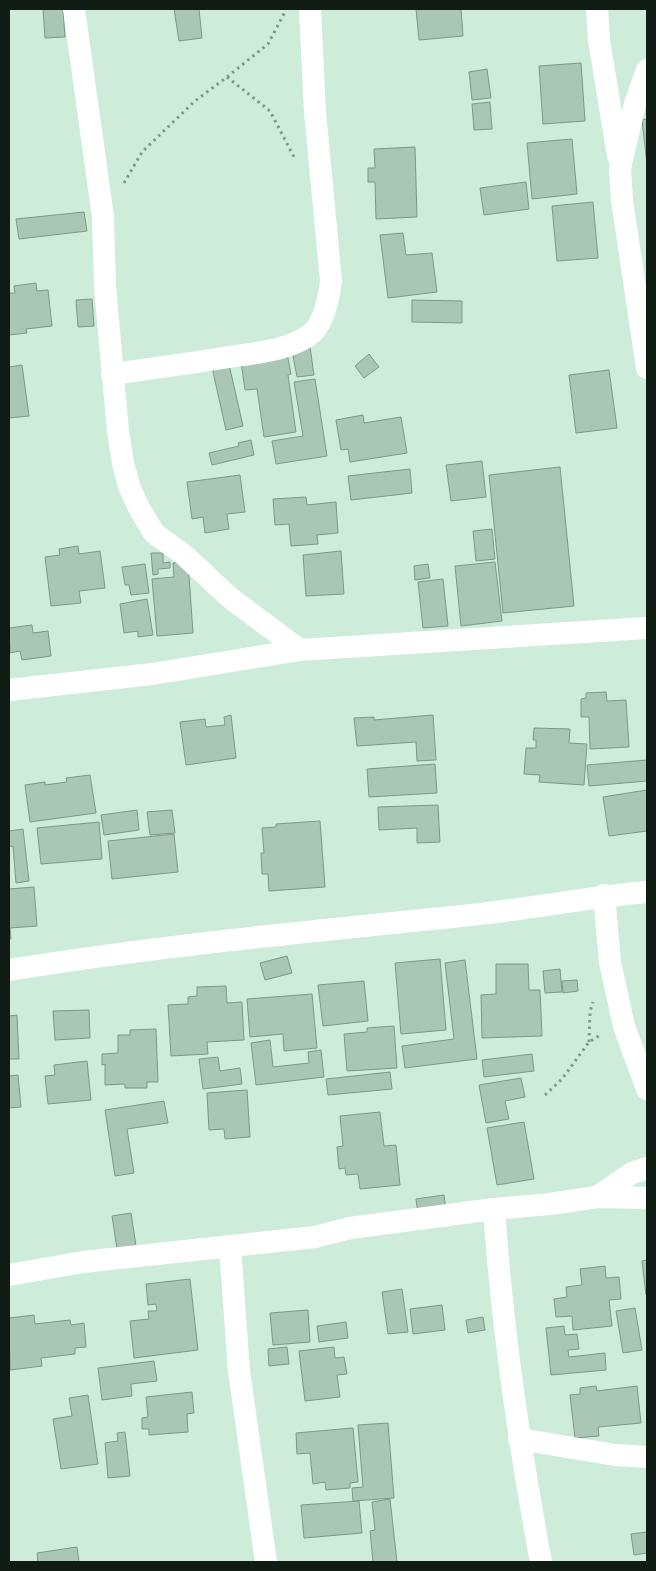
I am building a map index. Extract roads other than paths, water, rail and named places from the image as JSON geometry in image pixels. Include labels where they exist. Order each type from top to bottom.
[{"type":"street","points":[[74,9],[104,217],[105,287],[112,374],[118,431],[129,486],[140,510],[154,533],[184,555],[230,597],[300,650]]},
{"type":"street","points":[[112,374],[236,356],[293,345],[312,333],[321,318],[329,300],[331,281],[315,112],[310,9]]},
{"type":"street","points":[[597,9],[598,40],[620,168],[622,200],[647,368]]},
{"type":"street","points":[[620,168],[634,104],[647,70]]},
{"type":"street","points":[[9,690],[152,674],[300,650],[647,628]]},
{"type":"street","points":[[9,970],[78,959],[343,927],[473,915],[604,895],[647,892]]},
{"type":"street","points":[[604,895],[610,962],[624,1026],[647,1089]]},
{"type":"street","points":[[597,1197],[632,1173],[647,1168]]},
{"type":"street","points":[[9,1275],[84,1262],[315,1237],[350,1228],[494,1209],[550,1204],[597,1197],[647,1198]]},
{"type":"street","points":[[494,1209],[507,1351],[519,1439],[541,1562]]},
{"type":"street","points":[[230,1247],[239,1371],[266,1562]]},
{"type":"street","points":[[519,1439],[615,1455],[647,1457]]}]
